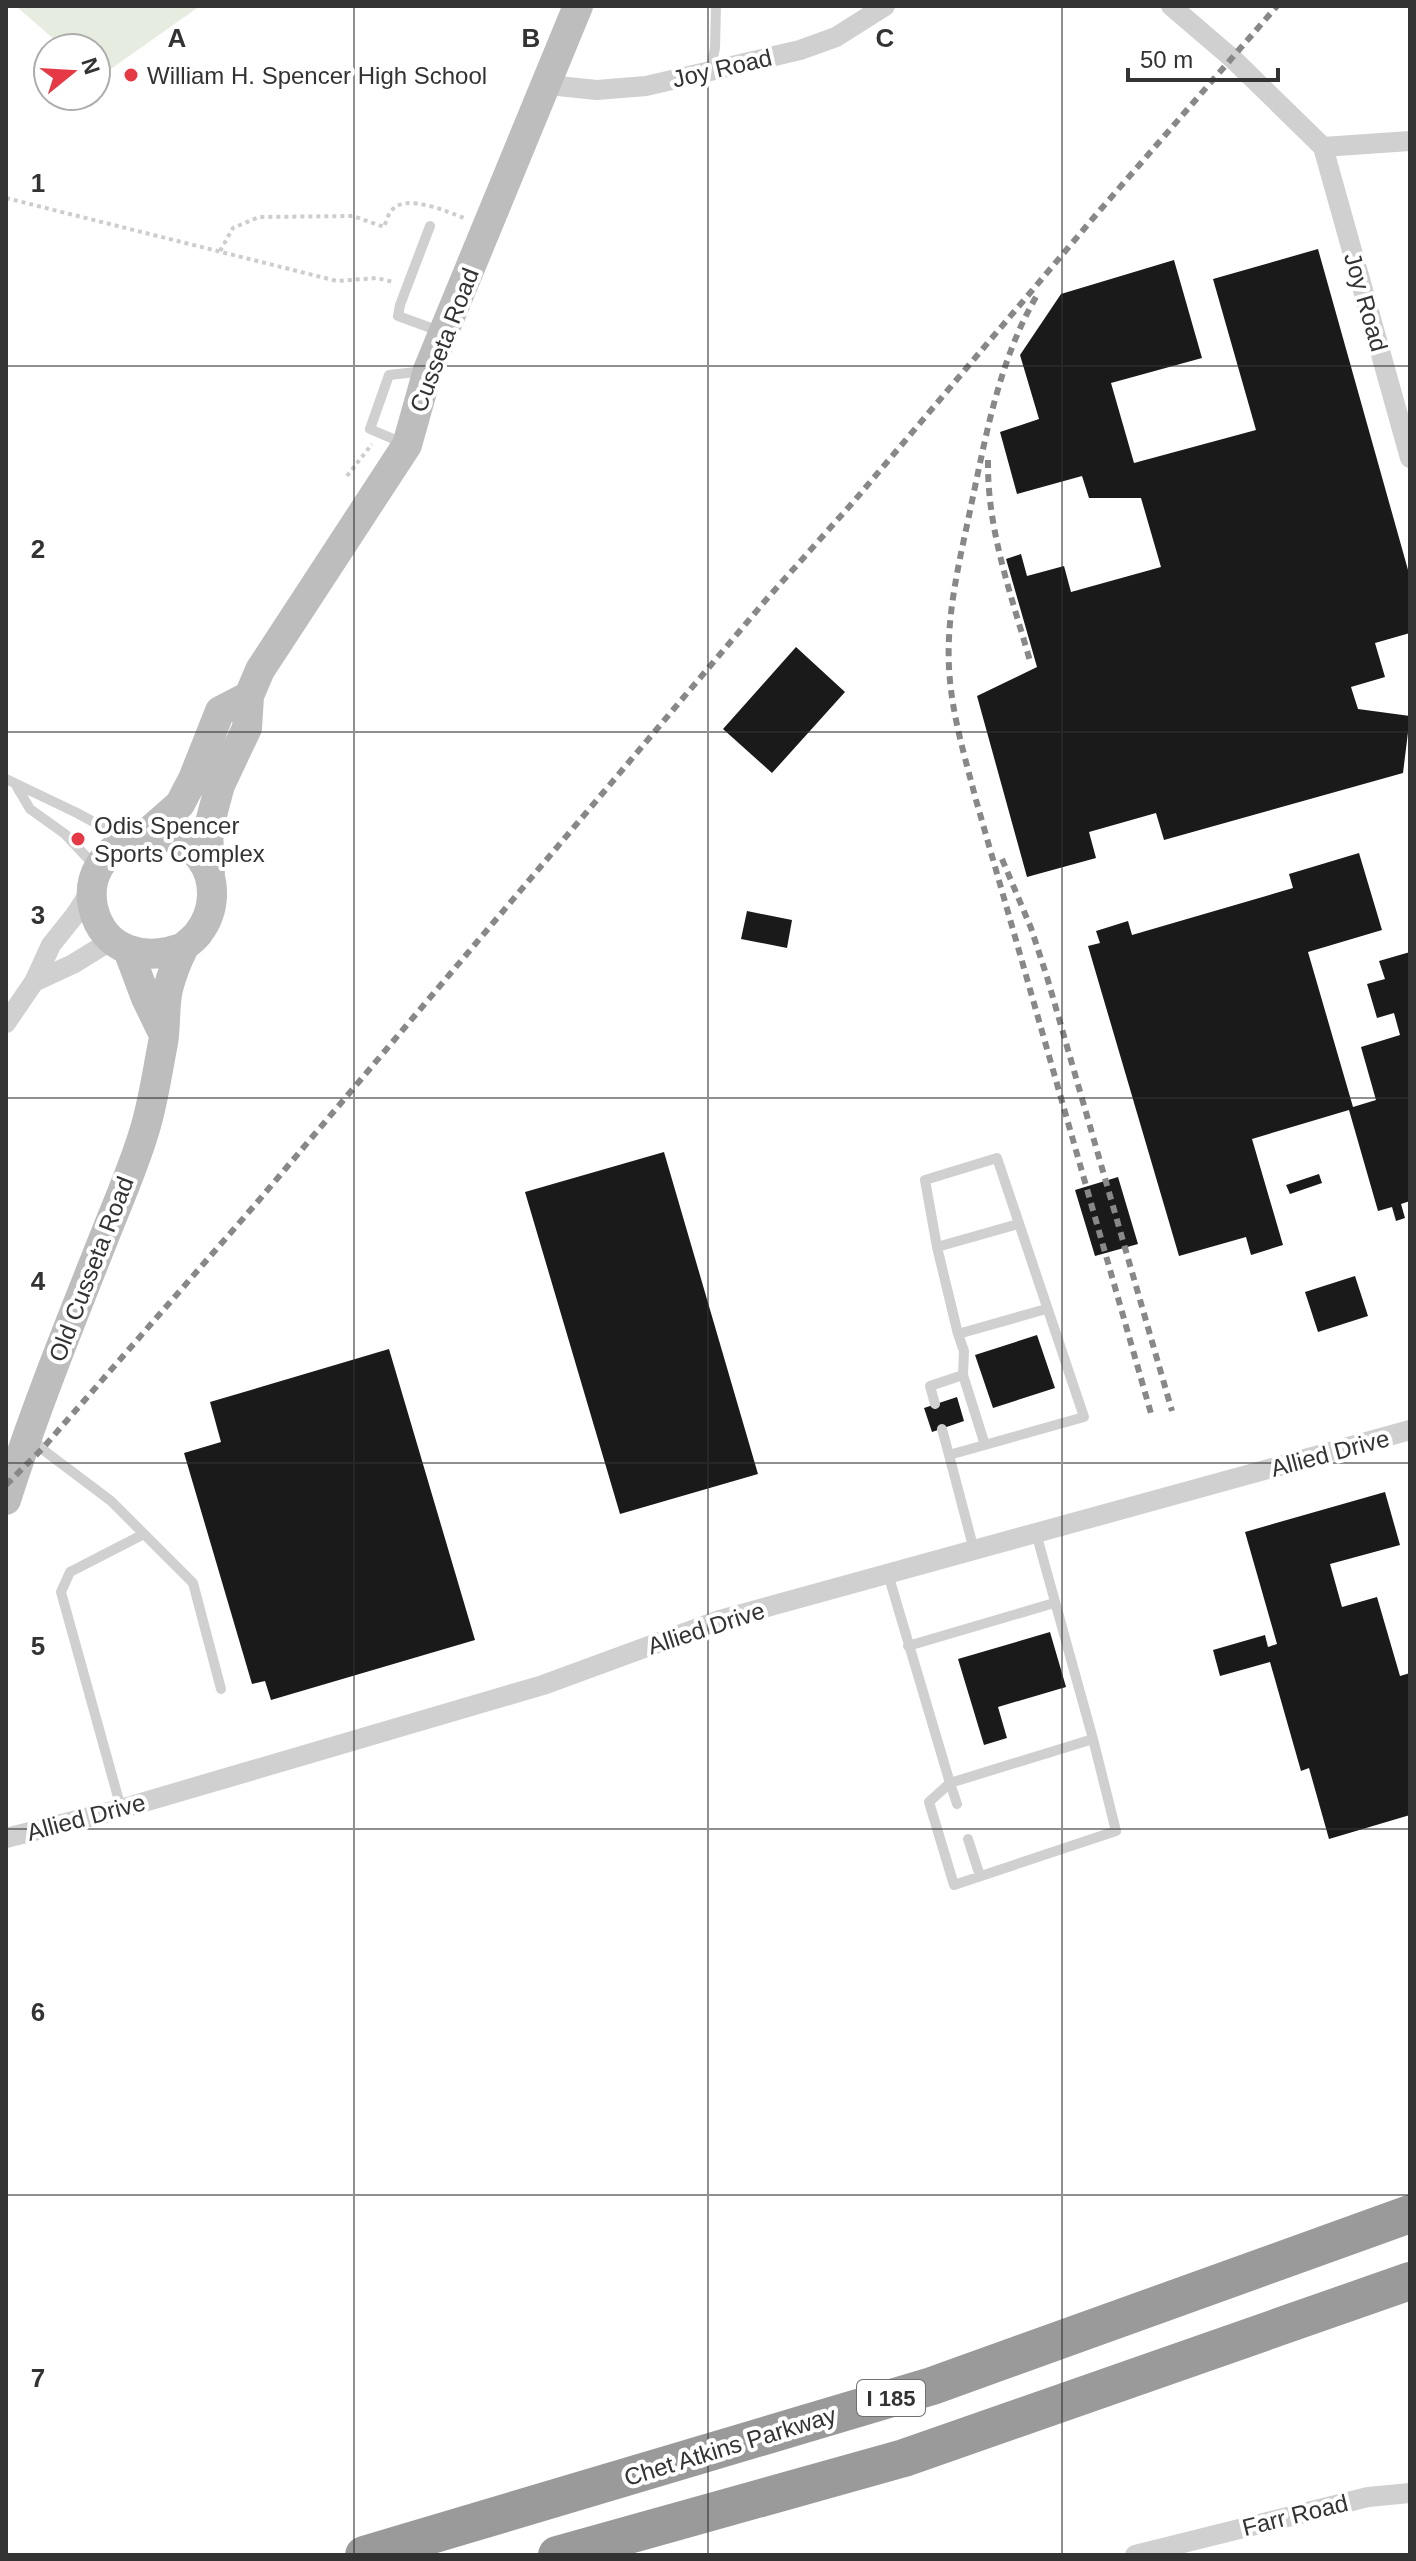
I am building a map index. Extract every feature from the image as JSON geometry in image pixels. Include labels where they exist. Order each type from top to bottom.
[{"type":"highway","name":"Chet Atkins Parkway","points":[[364,2555],[932,2386],[1410,2214]]},
{"type":"highway","name":"I 185","points":[[557,2555],[904,2458],[1410,2281]]},
{"type":"street","name":"Cusseta Road","points":[[184,947],[198,935],[208,918],[213,898],[208,830],[220,785],[247,728],[249,696],[260,670],[393,440],[428,370],[578,6]]},
{"type":"street","name":"Joy Road","points":[[548,85],[577,90],[646,86],[800,50],[836,37],[885,6]]},
{"type":"street","points":[[1171,6],[1233,59],[1323,147],[1410,141]]},
{"type":"street","name":"Joy Road","points":[[1323,147],[1410,458]]},
{"type":"street","name":"Cusseta Road","points":[[6,1023],[34,982],[51,945],[75,915],[110,852],[180,804],[220,711],[249,696]]},
{"type":"street","points":[[136,837],[167,836],[186,844],[201,859],[210,877]]},
{"type":"street","points":[[95,878],[93,907],[100,925],[120,945],[164,1035]]},
{"type":"street","points":[[34,982],[120,945],[147,955],[166,954],[184,947]]},
{"type":"street","name":"Old Cusseta Road","points":[[6,1500],[28,1432],[145,1132],[164,1035],[168,991],[184,947]]},
{"type":"street","name":"Allied Drive","points":[[6,1838],[121,1808],[543,1685],[720,1620],[1410,1430]]},
{"type":"street","name":"Farr Road","points":[[1135,2555],[1204,2547],[1368,2497],[1410,2493]]},
{"type":"lane","points":[[710,71],[715,48],[716,6]]},
{"type":"lane","points":[[430,226],[398,316],[444,333]]},
{"type":"lane","points":[[11,782],[136,837]]},
{"type":"lane","points":[[11,782],[30,809],[65,834],[95,878]]},
{"type":"lane","points":[[949,1455],[985,1445],[1084,1417],[997,1158],[925,1180],[937,1247],[964,1351],[963,1375],[985,1445]]},
{"type":"lane","points":[[937,1247],[1018,1224]]},
{"type":"lane","points":[[958,1334],[1046,1309]]},
{"type":"lane","points":[[935,1404],[930,1386],[963,1375]]},
{"type":"lane","points":[[942,1429],[974,1550]]},
{"type":"lane","points":[[28,1432],[42,1449],[111,1501],[193,1583],[221,1689]]},
{"type":"lane","points":[[1036,1533],[1093,1739],[1116,1831],[954,1885],[929,1802],[950,1783],[1093,1739]]},
{"type":"lane","points":[[121,1808],[61,1592],[70,1572],[144,1534]]},
{"type":"lane","points":[[888,1574],[957,1804]]},
{"type":"lane","points":[[908,1646],[1054,1603]]},
{"type":"lane","points":[[968,1839],[980,1876]]},
{"type":"path","points":[[6,198],[337,281],[377,278],[407,285]]},
{"type":"path","points":[[220,251],[233,228],[259,217],[353,216],[384,227],[397,206],[427,203],[476,223]]},
{"type":"path","points":[[347,476],[393,440]]},
{"type":"shaded area","points":[[16,6],[200,6],[112,68],[112,32],[46,32]]},
{"type":"building","points":[[1318,249],[1410,577],[1410,633],[1375,643],[1385,677],[1351,687],[1358,709],[1410,716],[1403,773],[1164,840],[1156,813],[1089,832],[1096,858],[1027,877],[977,696],[1037,667],[1006,559],[1021,554],[1027,576],[1064,566],[1071,592],[1161,567],[1141,498],[1089,498],[1082,476],[1017,494],[1000,432],[1039,419],[1020,355],[1061,294],[1174,260],[1202,358],[1111,383],[1134,463],[1256,430],[1213,279]]},
{"type":"building","points":[[796,647],[845,692],[772,773],[723,729]]},
{"type":"building","points":[[1359,853],[1382,930],[1308,952],[1353,1107],[1376,1100],[1361,1047],[1400,1035],[1394,1013],[1377,1018],[1367,984],[1385,979],[1379,961],[1410,952],[1410,1201],[1401,1204],[1405,1218],[1396,1221],[1392,1207],[1378,1211],[1349,1110],[1252,1139],[1283,1245],[1251,1255],[1246,1237],[1179,1256],[1088,946],[1100,943],[1096,931],[1128,921],[1132,935],[1293,888],[1289,874]]},
{"type":"building","points":[[747,911],[792,920],[787,948],[741,939]]},
{"type":"building","points":[[664,1152],[758,1474],[620,1514],[525,1192]]},
{"type":"building","points":[[1319,1174],[1322,1183],[1290,1194],[1286,1185]]},
{"type":"building","points":[[1118,1177],[1138,1244],[1095,1256],[1075,1190]]},
{"type":"building","points":[[1355,1276],[1368,1316],[1318,1332],[1305,1292]]},
{"type":"building","points":[[1037,1335],[1055,1388],[993,1408],[975,1355]]},
{"type":"building","points":[[389,1349],[475,1640],[271,1700],[265,1681],[252,1684],[184,1453],[221,1442],[210,1402]]},
{"type":"building","points":[[957,1397],[964,1421],[932,1432],[924,1408]]},
{"type":"building","points":[[1385,1492],[1400,1545],[1330,1564],[1342,1607],[1377,1597],[1400,1676],[1410,1673],[1410,1815],[1329,1839],[1309,1768],[1301,1771],[1270,1662],[1220,1676],[1213,1650],[1265,1635],[1268,1647],[1277,1644],[1245,1532]]},
{"type":"building","points":[[1050,1632],[1066,1687],[998,1707],[1007,1738],[984,1745],[958,1659]]},
{"type":"railway","points":[[6,1485],[42,1449],[254,1206],[765,601],[1277,6]]},
{"type":"railway","points":[[1036,297],[1012,347],[982,452],[954,593],[949,636],[950,681],[957,726],[976,800],[1152,1417]]},
{"type":"railway","points":[[988,460],[996,537],[1030,661]]},
{"type":"railway","points":[[1002,859],[1031,928],[1047,977],[1172,1411]]},
{"type":"place","name":"William H. Spencer High School","points":[[131,75]]},
{"type":"place","name":"Odis Spencer Sports Complex","points":[[78,839]]}]
